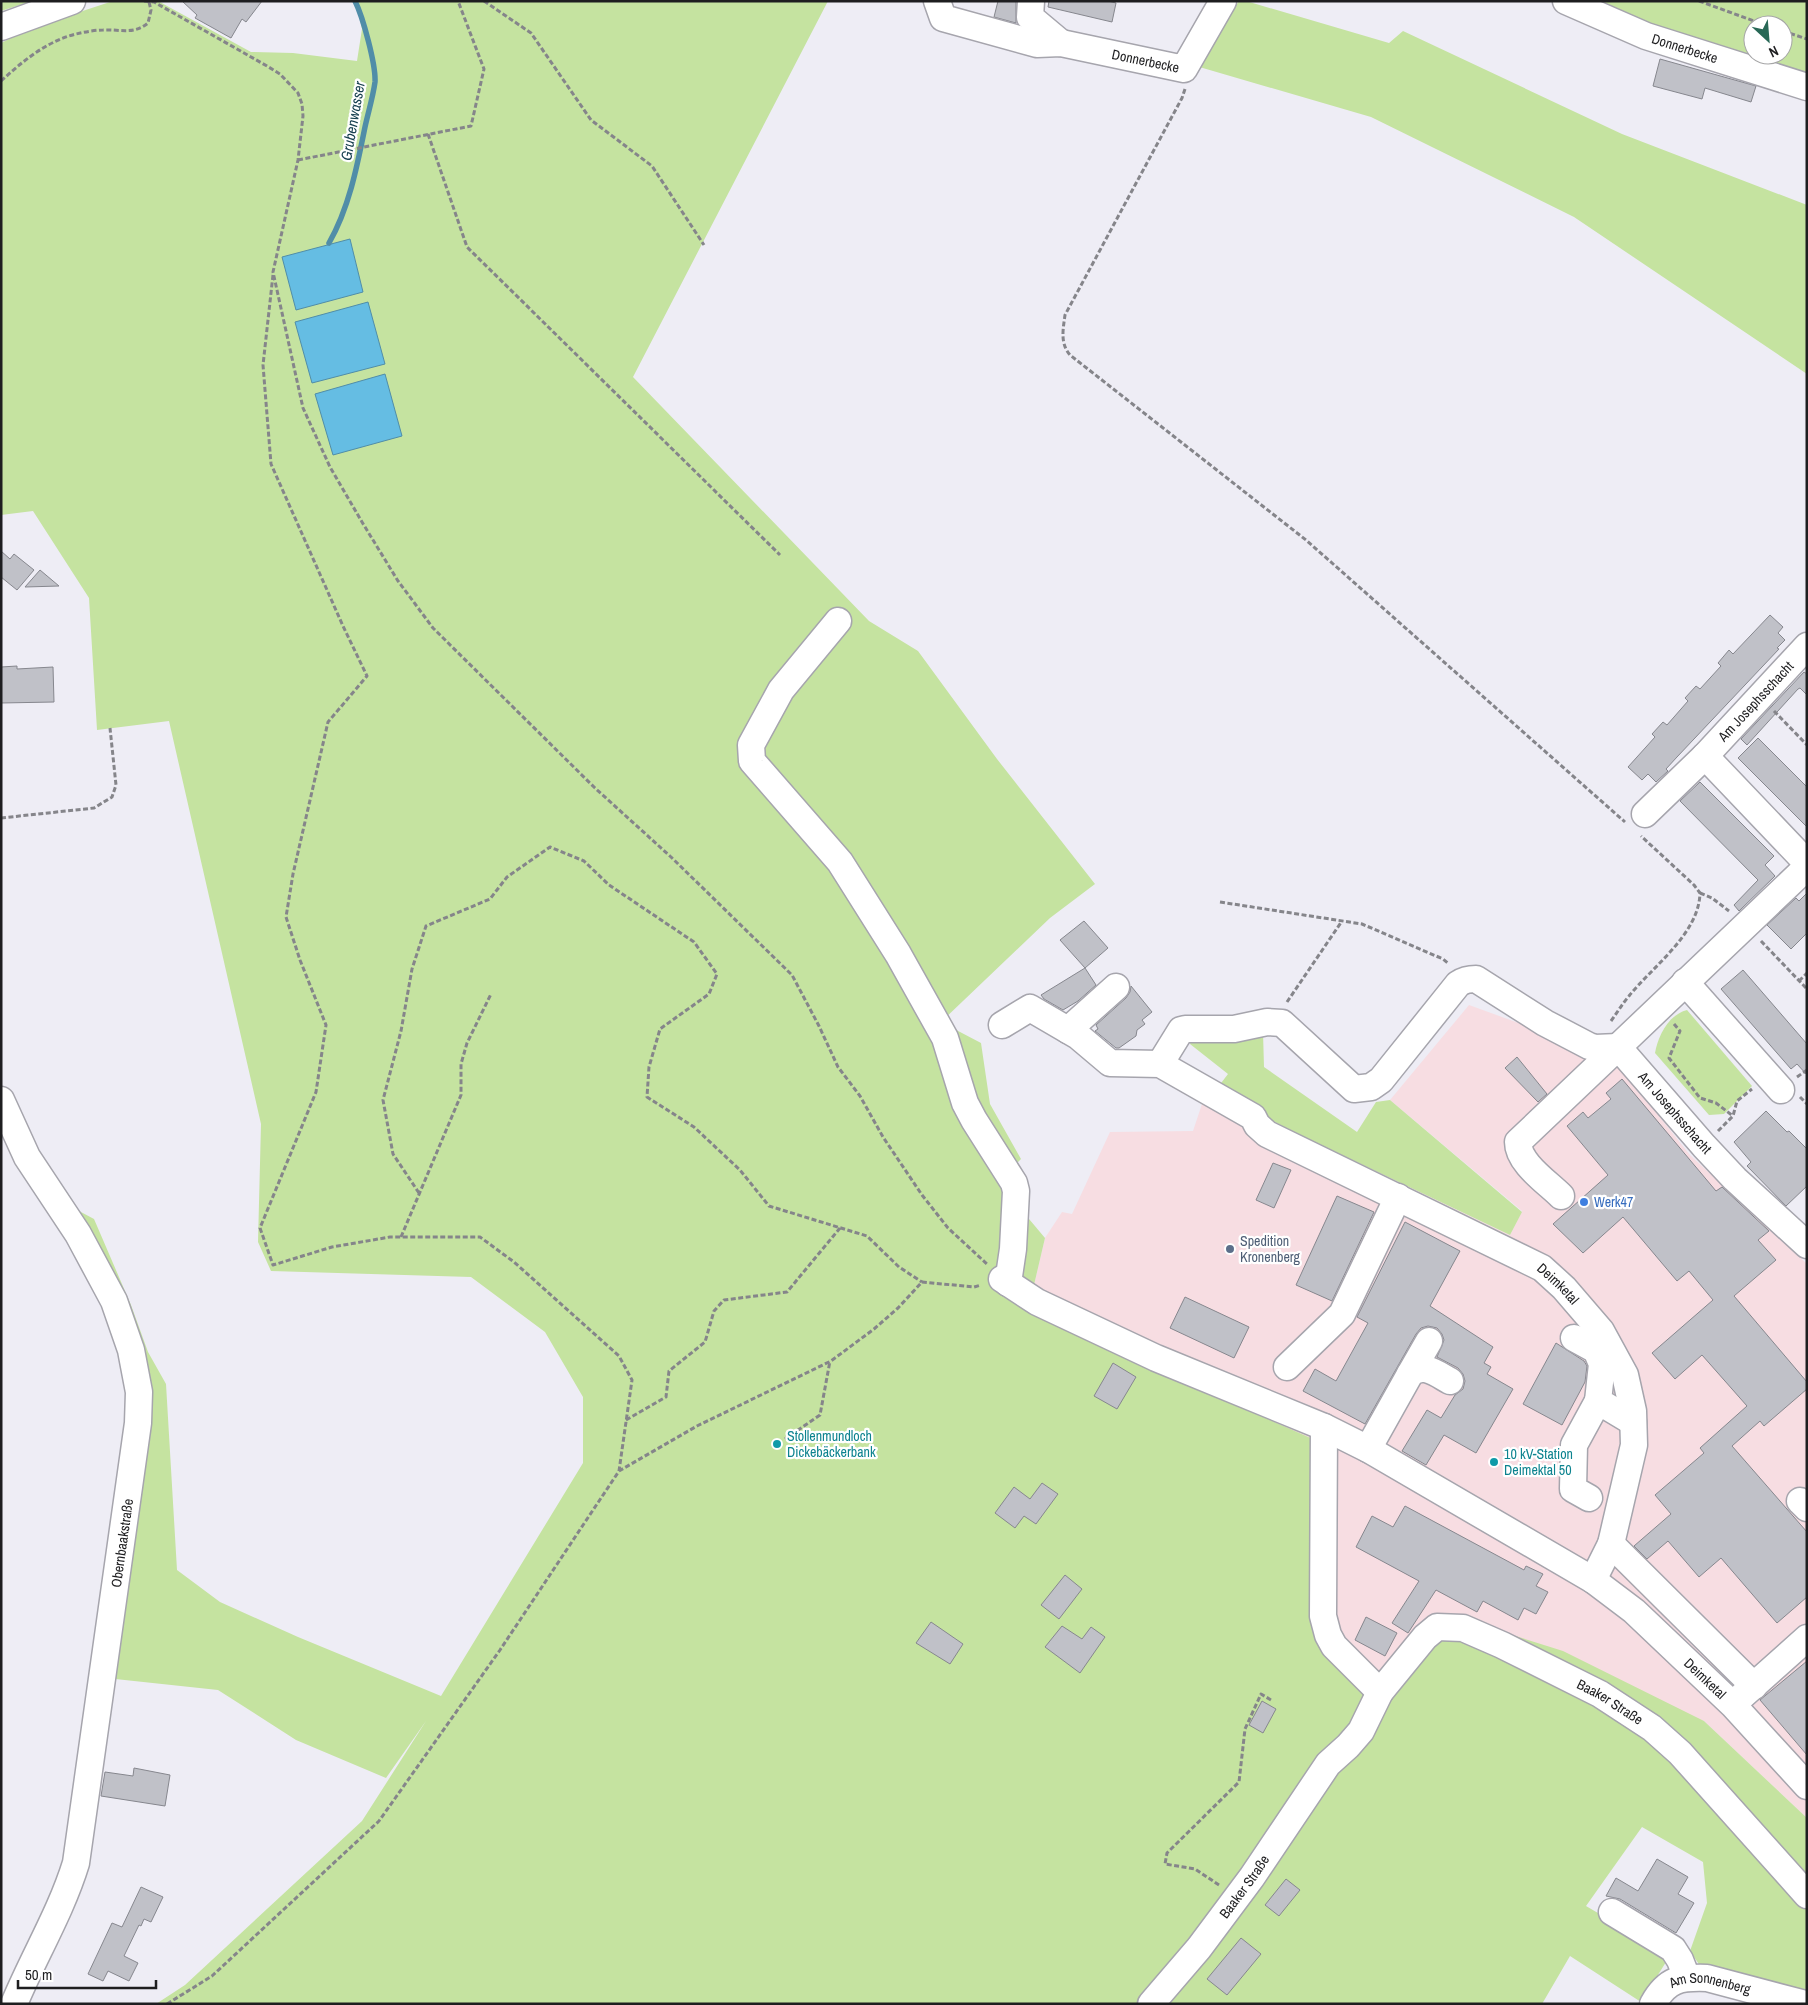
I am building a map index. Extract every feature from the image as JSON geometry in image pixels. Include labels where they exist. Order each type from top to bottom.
[{"type":"street","points":[[1,27],[72,1]]},
{"type":"street","name":"Donnerbecke","points":[[937,1],[943,18],[1037,44],[1061,43],[1184,69],[1223,1]]},
{"type":"street","name":"Donnerbecke","points":[[1031,1],[1030,17],[1061,43]]},
{"type":"street","name":"Donnerbecke","points":[[1566,1],[1646,36],[1807,87]]},
{"type":"street","points":[[838,621],[781,690],[751,745],[752,761],[840,862],[898,954],[945,1038],[965,1103],[1014,1183],[1016,1191],[1013,1249],[1005,1281]]},
{"type":"street","name":"Am Josephsschacht","points":[[1638,825],[1807,646]]},
{"type":"street","points":[[1705,756],[1807,863]]},
{"type":"street","points":[[1561,1196],[1526,1162],[1518,1147],[1518,1142],[1807,867]]},
{"type":"street","points":[[1002,1025],[1030,1008],[1078,1036],[1110,1063],[1160,1064],[1182,1030],[1234,1029],[1274,1021],[1282,1023],[1354,1089],[1362,1089],[1381,1080],[1458,984],[1464,980],[1476,979],[1545,1023],[1589,1046],[1595,1048],[1618,1047]]},
{"type":"street","points":[[1684,982],[1773,1082]]},
{"type":"street","points":[[1068,1030],[1116,986]]},
{"type":"street","name":"Am Josephsschacht","points":[[1618,1047],[1734,1179],[1805,1239]]},
{"type":"street","name":"Deimketal","points":[[1160,1064],[1253,1117],[1257,1125],[1267,1134],[1542,1268],[1564,1288],[1601,1331],[1625,1375],[1633,1411],[1634,1445],[1611,1544],[1593,1580]]},
{"type":"street","name":"Obernbaakstraße","points":[[1,1100],[27,1157],[78,1234],[114,1301],[131,1350],[139,1392],[138,1423],[76,1863],[67,1891],[14,2004]]},
{"type":"street","points":[[1287,1367],[1342,1314],[1398,1197]]},
{"type":"street","name":"Deimketal","points":[[1005,1281],[1037,1302],[1156,1358],[1324,1427],[1368,1449],[1593,1580],[1634,1612],[1733,1705],[1807,1786]]},
{"type":"street","points":[[1574,1338],[1596,1350],[1602,1364],[1598,1401],[1574,1445],[1572,1489],[1588,1498]]},
{"type":"street","points":[[1368,1449],[1429,1341]]},
{"type":"street","points":[[1410,1374],[1418,1369],[1427,1368],[1450,1381]]},
{"type":"street","points":[[1598,1401],[1633,1422]]},
{"type":"street","points":[[1324,1427],[1322,1616],[1334,1646],[1380,1692]]},
{"type":"street","points":[[1611,1544],[1754,1686]]},
{"type":"street","name":"Baaker Straße","points":[[1151,2004],[1198,1948],[1237,1897],[1328,1764],[1361,1731],[1380,1692],[1425,1637],[1437,1627],[1463,1628],[1502,1645],[1600,1694],[1652,1728],[1686,1760],[1807,1895]]},
{"type":"street","points":[[1733,1705],[1807,1638]]},
{"type":"street","points":[[1612,1912],[1673,1948],[1687,1978]]},
{"type":"street","name":"Am Sonnenberg","points":[[1653,2004],[1658,1994],[1668,1984],[1687,1978],[1707,1978],[1805,2004]]},
{"type":"path","points":[[144,1],[154,2],[267,66],[291,84],[298,93],[302,104],[302,132],[298,160],[273,272],[263,365],[271,464],[367,676],[328,722],[293,874],[286,917],[300,960],[326,1025],[316,1092],[260,1228],[273,1265],[332,1247],[390,1237],[480,1237],[514,1262],[619,1356],[632,1380],[619,1471],[500,1650],[379,1821],[212,1976],[167,2004]]},
{"type":"path","points":[[298,160],[471,126],[484,69],[458,1]]},
{"type":"path","points":[[484,1],[531,33],[591,120],[652,166],[704,245]]},
{"type":"path","points":[[1699,1],[1743,17]]},
{"type":"path","points":[[1,81],[35,53],[62,38],[103,30],[137,31],[148,23],[150,18],[149,2]]},
{"type":"path","points":[[1793,34],[1807,39]]},
{"type":"path","points":[[1184,69],[1186,87],[1182,98],[1065,315],[1062,338],[1066,350],[1081,364],[1306,540],[1638,825],[1700,893],[1712,898],[1747,925],[1807,989]]},
{"type":"path","points":[[428,134],[467,247],[780,555]]},
{"type":"path","points":[[273,272],[304,408],[330,467],[398,580],[434,628],[596,788],[671,857],[792,975],[819,1026],[838,1068],[860,1096],[883,1137],[922,1194],[948,1228],[1005,1281]]},
{"type":"path","points":[[1760,697],[1807,745]]},
{"type":"path","points":[[1,818],[94,808],[112,797],[116,785],[110,728]]},
{"type":"path","points":[[419,1193],[393,1154],[383,1100],[401,1031],[412,969],[426,926],[490,899],[507,877],[550,847],[584,861],[609,885],[694,942],[717,974],[709,994],[660,1029],[649,1067],[647,1097],[694,1127],[740,1170],[769,1206],[866,1236],[899,1267],[922,1282],[974,1287],[1005,1281]]},
{"type":"path","points":[[1618,1047],[1608,1038],[1609,1024],[1628,996],[1683,936],[1697,912],[1700,893]]},
{"type":"path","points":[[1220,902],[1362,924],[1443,959],[1470,979]]},
{"type":"path","points":[[1274,1021],[1342,921]]},
{"type":"path","points":[[1799,981],[1807,973]]},
{"type":"path","points":[[400,1237],[461,1095],[461,1064],[467,1043],[491,994]]},
{"type":"path","points":[[1680,1031],[1668,1058],[1700,1098],[1716,1103],[1733,1116]]},
{"type":"path","points":[[1704,1146],[1733,1116],[1737,1101],[1755,1085],[1773,1082]]},
{"type":"path","points":[[626,1421],[666,1397],[670,1371],[705,1342],[714,1312],[724,1300],[787,1292],[840,1228]]},
{"type":"path","points":[[619,1471],[697,1426],[830,1361],[853,1346],[880,1324],[922,1282]]},
{"type":"path","points":[[785,1439],[820,1415],[830,1361]]},
{"type":"path","points":[[1237,1897],[1195,1869],[1165,1864],[1167,1853],[1239,1782],[1245,1728],[1261,1694],[1271,1700]]},
{"type":"shaded area","points":[[1469,1005],[1612,1057],[1690,1155],[1807,1264],[1807,1818],[1704,1721],[1390,1668],[1363,1688],[1156,1369],[1030,1302],[1045,1238],[1062,1212],[1072,1214],[1110,1132],[1193,1131],[1202,1104],[1154,1075],[1215,1091],[1302,1136],[1510,1235],[1522,1211],[1390,1100]]},
{"type":"green space","points":[[1,1],[32,1],[1,11]]},
{"type":"green space","points":[[113,1],[158,1],[251,52],[293,53],[357,61],[362,29],[356,1],[828,1],[633,377],[869,621],[918,651],[997,759],[1095,884],[1050,918],[941,1022],[981,1043],[990,1104],[1021,1159],[998,1182],[1045,1238],[1030,1302],[1156,1369],[1315,1440],[1314,1623],[1363,1688],[1390,1668],[1419,1626],[1443,1613],[1563,1651],[1704,1721],[1807,1818],[1807,2004],[1713,1985],[1690,1951],[1707,1903],[1703,1862],[1642,1827],[1586,1906],[1649,1943],[1666,1962],[1641,2002],[1570,1956],[1542,2004],[156,2004],[185,1985],[362,1821],[426,1721],[386,1778],[296,1740],[218,1690],[106,1678],[146,1393],[64,1203],[94,1219],[131,1305],[148,1352],[166,1384],[177,1570],[220,1602],[298,1637],[441,1696],[583,1463],[583,1397],[545,1332],[471,1277],[271,1271],[258,1242],[261,1124],[169,721],[97,730],[89,598],[33,511],[1,515],[1,43],[31,28]]},
{"type":"green space","points":[[1239,1],[1246,1],[1389,43],[1403,31],[1622,134],[1807,205],[1807,374],[1574,217],[1371,117],[1196,66]]},
{"type":"green space","points":[[1579,1],[1807,1],[1807,82],[1759,65],[1793,65],[1793,15],[1743,15],[1743,59]]},
{"type":"green space","points":[[1687,1010],[1752,1086],[1724,1114],[1709,1115],[1655,1053],[1661,1033],[1669,1021],[1674,1016]]},
{"type":"green space","points":[[1196,1031],[1263,1032],[1264,1067],[1357,1132],[1376,1102],[1390,1100],[1522,1212],[1510,1235],[1302,1136],[1215,1091],[1228,1074],[1190,1044]]},
{"type":"water","points":[[350,239],[363,292],[296,310],[282,257]]},
{"type":"water","points":[[368,302],[385,364],[312,383],[295,322]]},
{"type":"water","points":[[385,374],[402,436],[333,455],[315,394]]},
{"type":"building","points":[[182,1],[262,1],[246,22],[242,19],[231,38],[195,18],[197,15]]},
{"type":"building","points":[[998,1],[1016,1],[1016,23],[994,17]]},
{"type":"building","points":[[1049,1],[1108,1],[1116,3],[1112,22],[1048,7]]},
{"type":"building","points":[[1660,59],[1756,86],[1751,102],[1705,88],[1702,99],[1653,86]]},
{"type":"building","points":[[1,551],[10,559],[14,554],[34,570],[17,590],[1,577]]},
{"type":"building","points":[[40,570],[59,586],[25,587]]},
{"type":"building","points":[[1770,615],[1783,627],[1778,633],[1785,640],[1777,648],[1779,649],[1666,769],[1668,771],[1656,782],[1648,774],[1642,780],[1628,767],[1655,737],[1652,734],[1663,722],[1667,725],[1688,701],[1685,698],[1696,686],[1700,689],[1721,666],[1718,663],[1729,650],[1733,654]]},
{"type":"building","points":[[17,666],[17,669],[53,667],[54,702],[1,703],[1,667]]},
{"type":"building","points":[[1804,672],[1807,674],[1807,695],[1800,688],[1798,689],[1747,745],[1741,739]]},
{"type":"building","points":[[1758,738],[1807,787],[1807,827],[1738,758]]},
{"type":"building","points":[[1700,782],[1774,856],[1765,865],[1775,876],[1739,911],[1734,905],[1758,880],[1680,801]]},
{"type":"building","points":[[1807,893],[1807,933],[1791,949],[1767,925],[1796,898],[1799,901]]},
{"type":"building","points":[[1084,921],[1108,948],[1085,968],[1060,940]]},
{"type":"building","points":[[1085,968],[1096,985],[1078,1001],[1063,1010],[1044,999],[1041,995]]},
{"type":"building","points":[[1743,970],[1807,1044],[1807,1075],[1797,1064],[1791,1069],[1721,989]]},
{"type":"building","points":[[1131,986],[1152,1012],[1142,1020],[1145,1024],[1137,1030],[1136,1036],[1119,1048],[1116,1048],[1095,1031],[1098,1029],[1096,1025],[1126,998]]},
{"type":"building","points":[[1517,1057],[1547,1094],[1538,1102],[1505,1068]]},
{"type":"building","points":[[1622,1079],[1716,1191],[1722,1187],[1769,1231],[1758,1240],[1776,1260],[1734,1296],[1807,1382],[1807,1389],[1764,1426],[1760,1421],[1732,1446],[1807,1532],[1807,1597],[1777,1623],[1721,1558],[1699,1577],[1668,1541],[1647,1559],[1634,1546],[1671,1514],[1655,1495],[1704,1453],[1700,1448],[1747,1406],[1702,1355],[1675,1379],[1652,1353],[1713,1300],[1689,1271],[1677,1281],[1623,1217],[1583,1253],[1553,1224],[1608,1175],[1567,1126],[1583,1112],[1588,1118],[1611,1099],[1606,1093]]},
{"type":"building","points":[[1766,1111],[1807,1149],[1807,1186],[1786,1206],[1747,1166],[1751,1162],[1734,1142]]},
{"type":"building","points":[[1273,1163],[1291,1170],[1274,1208],[1256,1200]]},
{"type":"building","points":[[1337,1196],[1374,1212],[1332,1301],[1296,1285]]},
{"type":"building","points":[[1405,1222],[1460,1251],[1430,1306],[1493,1347],[1484,1363],[1491,1367],[1487,1374],[1513,1389],[1476,1453],[1444,1435],[1426,1465],[1402,1451],[1427,1410],[1441,1418],[1455,1395],[1463,1389],[1465,1381],[1463,1374],[1458,1368],[1437,1357],[1444,1340],[1437,1328],[1428,1326],[1421,1328],[1416,1334],[1365,1424],[1303,1391],[1315,1369],[1336,1381],[1368,1323],[1357,1317]]},
{"type":"building","points":[[1185,1297],[1249,1327],[1234,1358],[1170,1328]]},
{"type":"building","points":[[1556,1343],[1584,1361],[1587,1366],[1585,1382],[1562,1425],[1523,1404]]},
{"type":"building","points":[[1113,1363],[1136,1377],[1117,1409],[1094,1396]]},
{"type":"building","points":[[1042,1483],[1058,1494],[1036,1524],[1024,1516],[1015,1528],[995,1513],[1014,1487],[1030,1499]]},
{"type":"building","points":[[1405,1506],[1524,1570],[1526,1566],[1543,1574],[1536,1586],[1548,1592],[1536,1614],[1524,1608],[1518,1620],[1483,1601],[1477,1612],[1436,1590],[1408,1633],[1392,1623],[1419,1581],[1356,1547],[1372,1516],[1393,1527]]},
{"type":"building","points":[[1065,1575],[1082,1589],[1059,1619],[1041,1605]]},
{"type":"building","points":[[1366,1617],[1397,1633],[1385,1656],[1355,1640]]},
{"type":"building","points":[[931,1622],[963,1644],[950,1664],[916,1643]]},
{"type":"building","points":[[1062,1626],[1082,1639],[1091,1627],[1105,1637],[1080,1673],[1045,1647]]},
{"type":"building","points":[[1807,1661],[1807,1755],[1760,1700]]},
{"type":"building","points":[[1262,1701],[1276,1709],[1263,1733],[1249,1725]]},
{"type":"building","points":[[134,1768],[170,1775],[165,1806],[101,1796],[105,1772],[133,1776]]},
{"type":"building","points":[[1657,1859],[1688,1877],[1678,1894],[1694,1903],[1676,1933],[1620,1899],[1606,1896],[1616,1878],[1638,1891]]},
{"type":"building","points":[[1286,1879],[1300,1890],[1279,1916],[1265,1905]]},
{"type":"building","points":[[141,1887],[163,1897],[151,1922],[144,1919],[141,1926],[139,1925],[124,1956],[138,1963],[129,1981],[108,1971],[103,1981],[88,1974],[112,1923],[122,1927]]},
{"type":"building","points":[[1241,1938],[1261,1954],[1227,1995],[1207,1979]]},
{"type":"waterway","name":"Grubenwasser","points":[[329,243],[342,216],[352,187],[375,82],[368,41],[355,1]]},
{"type":"place","name":"Werk47","points":[[1584,1202]]},
{"type":"place","name":"Spedition Kronenberg","points":[[1230,1249]]},
{"type":"place","name":"Stollenmundloch Dickebäckerbank","points":[[777,1444]]},
{"type":"place","name":"10 kV-Station Deimektal 50","points":[[1494,1462]]}]
